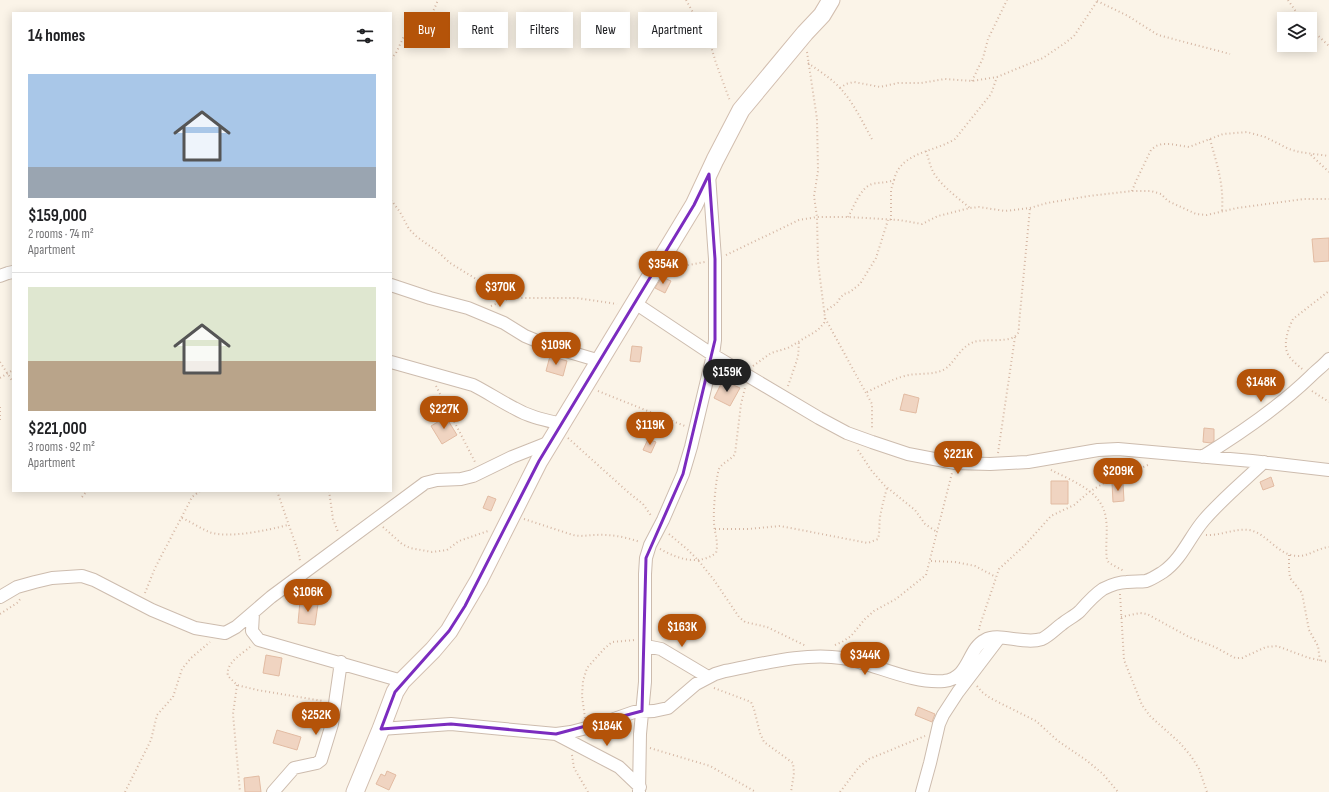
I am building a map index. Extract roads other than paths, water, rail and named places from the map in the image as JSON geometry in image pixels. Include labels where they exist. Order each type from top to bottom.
[{"type":"street","points":[[355,792],[395,692],[402,681],[433,650],[449,631],[479,580],[539,461],[694,205],[714,160],[738,114],[805,33],[822,15],[831,0]]},
{"type":"street","points":[[639,790],[642,711],[646,682],[644,574],[646,558],[650,544],[683,474],[713,355],[715,259],[709,174]]},
{"type":"street","points":[[0,276],[12,272]]},
{"type":"street","points":[[392,285],[430,298],[468,308],[504,323],[525,336],[550,346],[600,361]]},
{"type":"street","points":[[634,304],[713,355],[819,418],[851,434],[908,454],[954,463],[997,464],[1036,461],[1104,449],[1118,449],[1264,462],[1329,470]]},
{"type":"street","points":[[1202,457],[1242,432],[1274,409],[1329,359]]},
{"type":"street","points":[[392,362],[473,385],[514,408],[542,420],[557,431]]},
{"type":"street","points":[[0,597],[17,587],[35,582],[52,578],[82,576],[94,580],[140,604],[196,628],[225,632],[236,626],[271,597],[424,483],[437,480],[461,479],[473,476],[512,457],[557,431]]},
{"type":"street","points":[[381,729],[451,724],[556,734],[602,724],[634,712],[668,708],[696,684],[710,682],[726,671],[798,658],[830,657],[853,660],[918,678],[943,681],[951,679],[959,674],[968,663],[977,647],[984,640],[989,638],[1019,641],[1041,639],[1079,611],[1103,589],[1119,583],[1146,581],[1155,577],[1174,563],[1193,533],[1218,504],[1264,462]]},
{"type":"street","points":[[253,613],[252,631],[259,640],[341,662],[402,681]]},
{"type":"street","points":[[922,792],[937,732],[943,715],[958,692],[1000,638]]},
{"type":"street","points":[[646,643],[661,649],[710,682]]},
{"type":"street","points":[[273,792],[294,768],[317,764],[321,760],[332,724],[341,662]]},
{"type":"street","points":[[556,734],[619,767],[639,790]]}]
